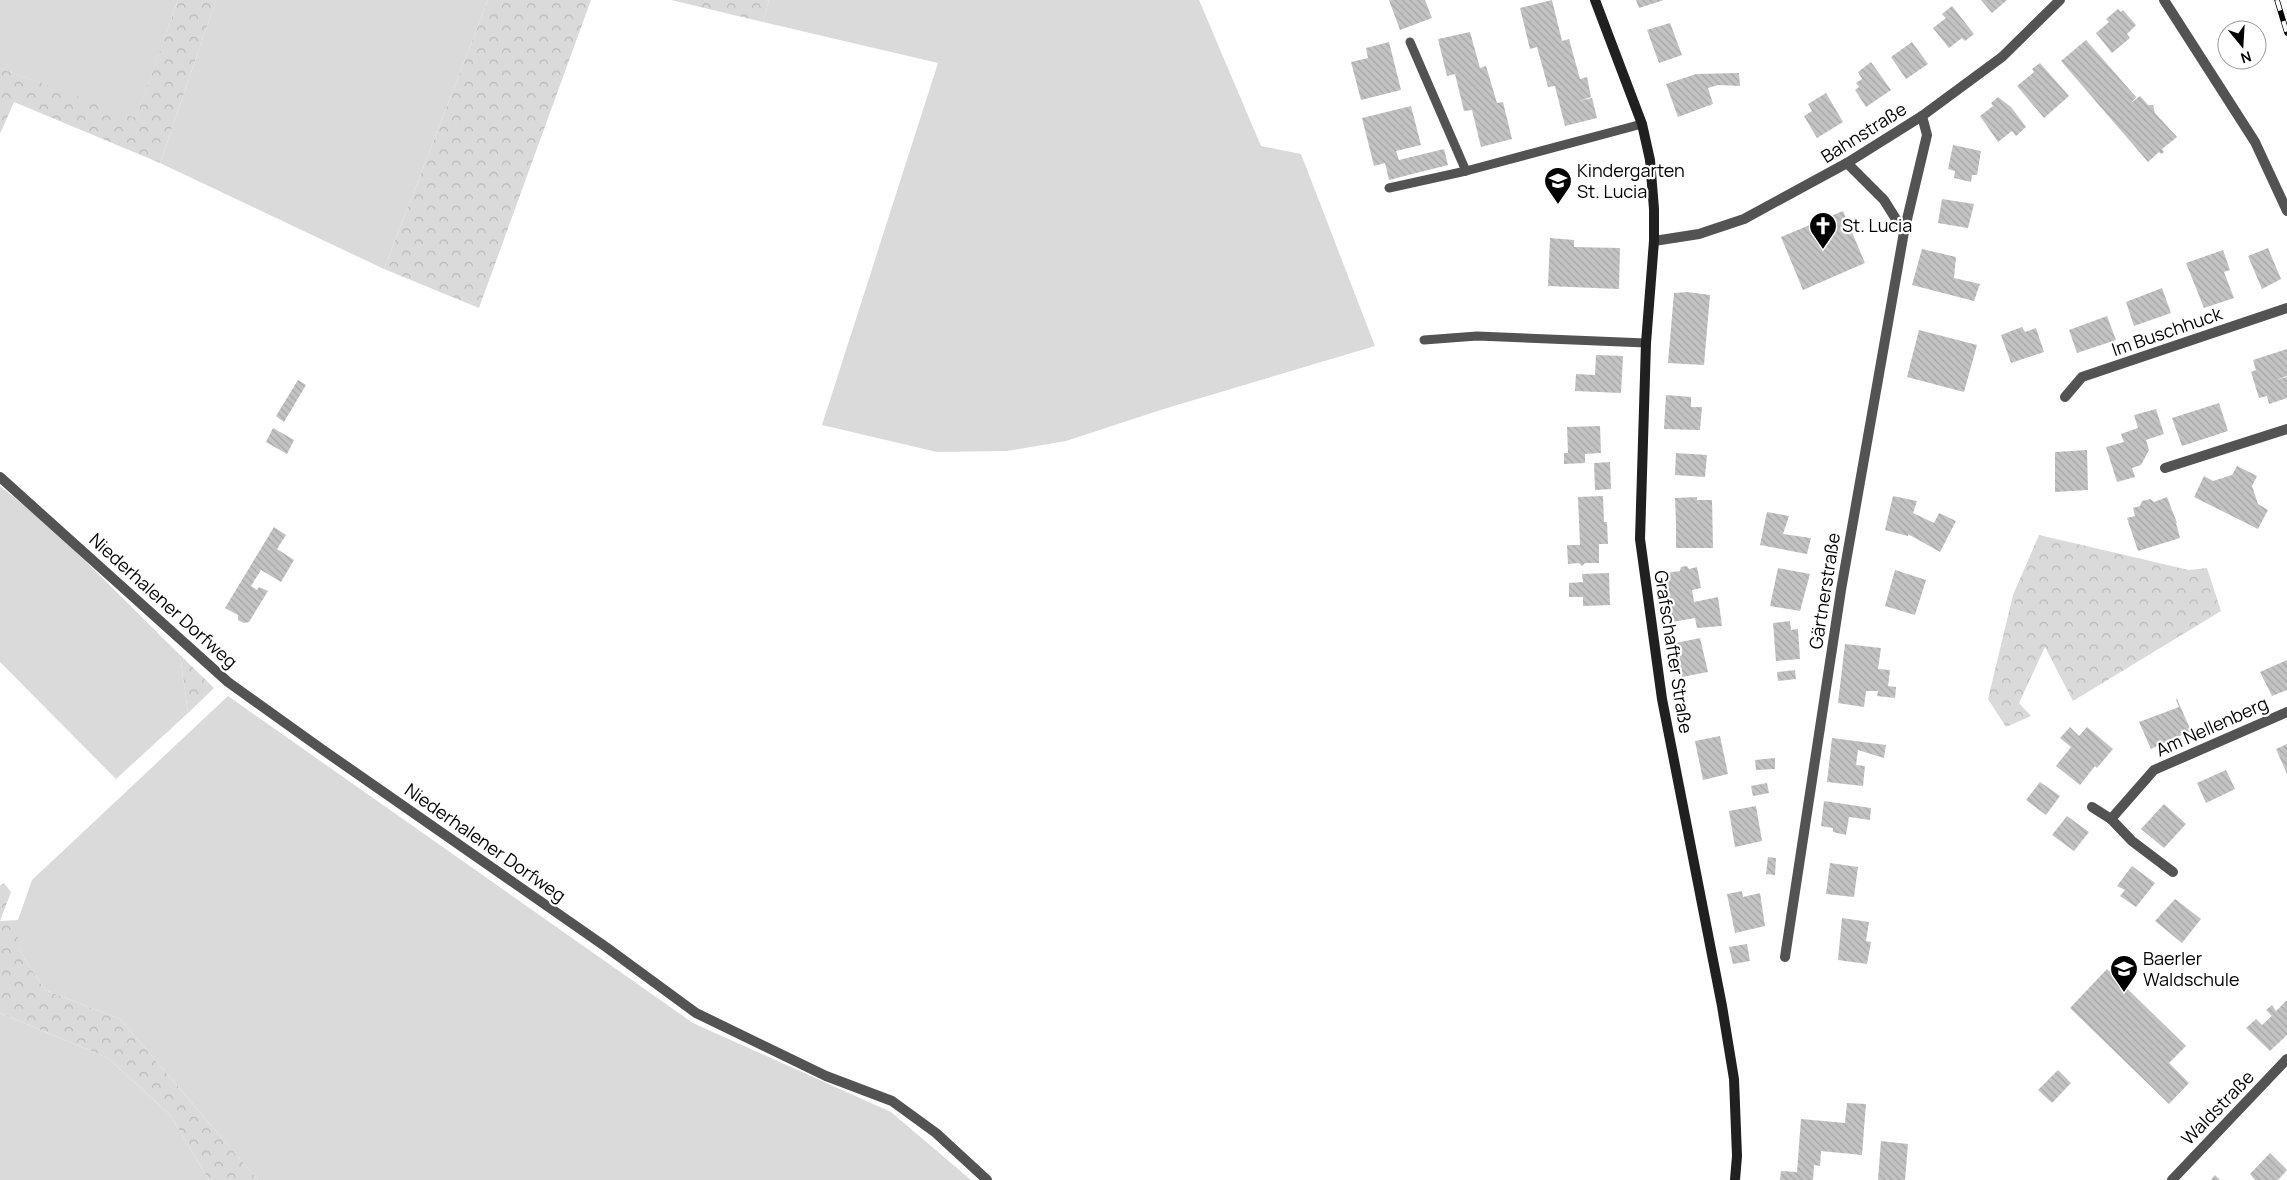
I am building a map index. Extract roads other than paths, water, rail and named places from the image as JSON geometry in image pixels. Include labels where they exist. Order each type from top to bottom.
[{"type":"main road","name":"Grafschafter Straße","points":[[1595,0],[1642,124],[1650,160],[1654,209],[1654,241],[1646,343],[1640,539],[1662,699],[1722,1006],[1734,1078],[1737,1156],[1735,1180]]},
{"type":"street","name":"Bahnstraße","points":[[1654,241],[1699,234],[1744,219],[1848,164],[1922,116],[2002,57],[2060,0]]},
{"type":"street","points":[[2164,0],[2255,142],[2287,211]]},
{"type":"street","name":"Gärtnerstraße","points":[[1785,957],[1841,590],[1904,232],[1927,135],[1922,116]]},
{"type":"street","points":[[1848,164],[1884,200],[1904,232]]},
{"type":"street","name":"Im Buschhuck","points":[[2065,397],[2082,377],[2287,308]]},
{"type":"street","points":[[2165,468],[2287,429]]},
{"type":"street","name":"Niederhalener Dorfweg","points":[[0,477],[228,682],[323,750],[606,947],[696,1013],[826,1076],[892,1101],[936,1133],[987,1180]]},
{"type":"street","name":"Am Nellenberg","points":[[2111,819],[2154,770],[2287,712]]},
{"type":"street","points":[[2092,807],[2111,819],[2132,841],[2173,872]]},
{"type":"street","name":"Waldstraße","points":[[2172,1180],[2287,1059]]},
{"type":"lane","points":[[1410,42],[1466,171]]},
{"type":"lane","points":[[1389,188],[1466,171],[1642,124]]},
{"type":"lane","points":[[1424,340],[1477,336],[1646,343]]},
{"type":"railway","points":[[2277,0],[2287,33]]},
{"type":"place","name":"Kindergarten St. Lucia","points":[[1558,205]]},
{"type":"place","name":"St. Lucia","points":[[1823,250]]},
{"type":"place","name":"Baerler Waldschule","points":[[2124,993]]}]
